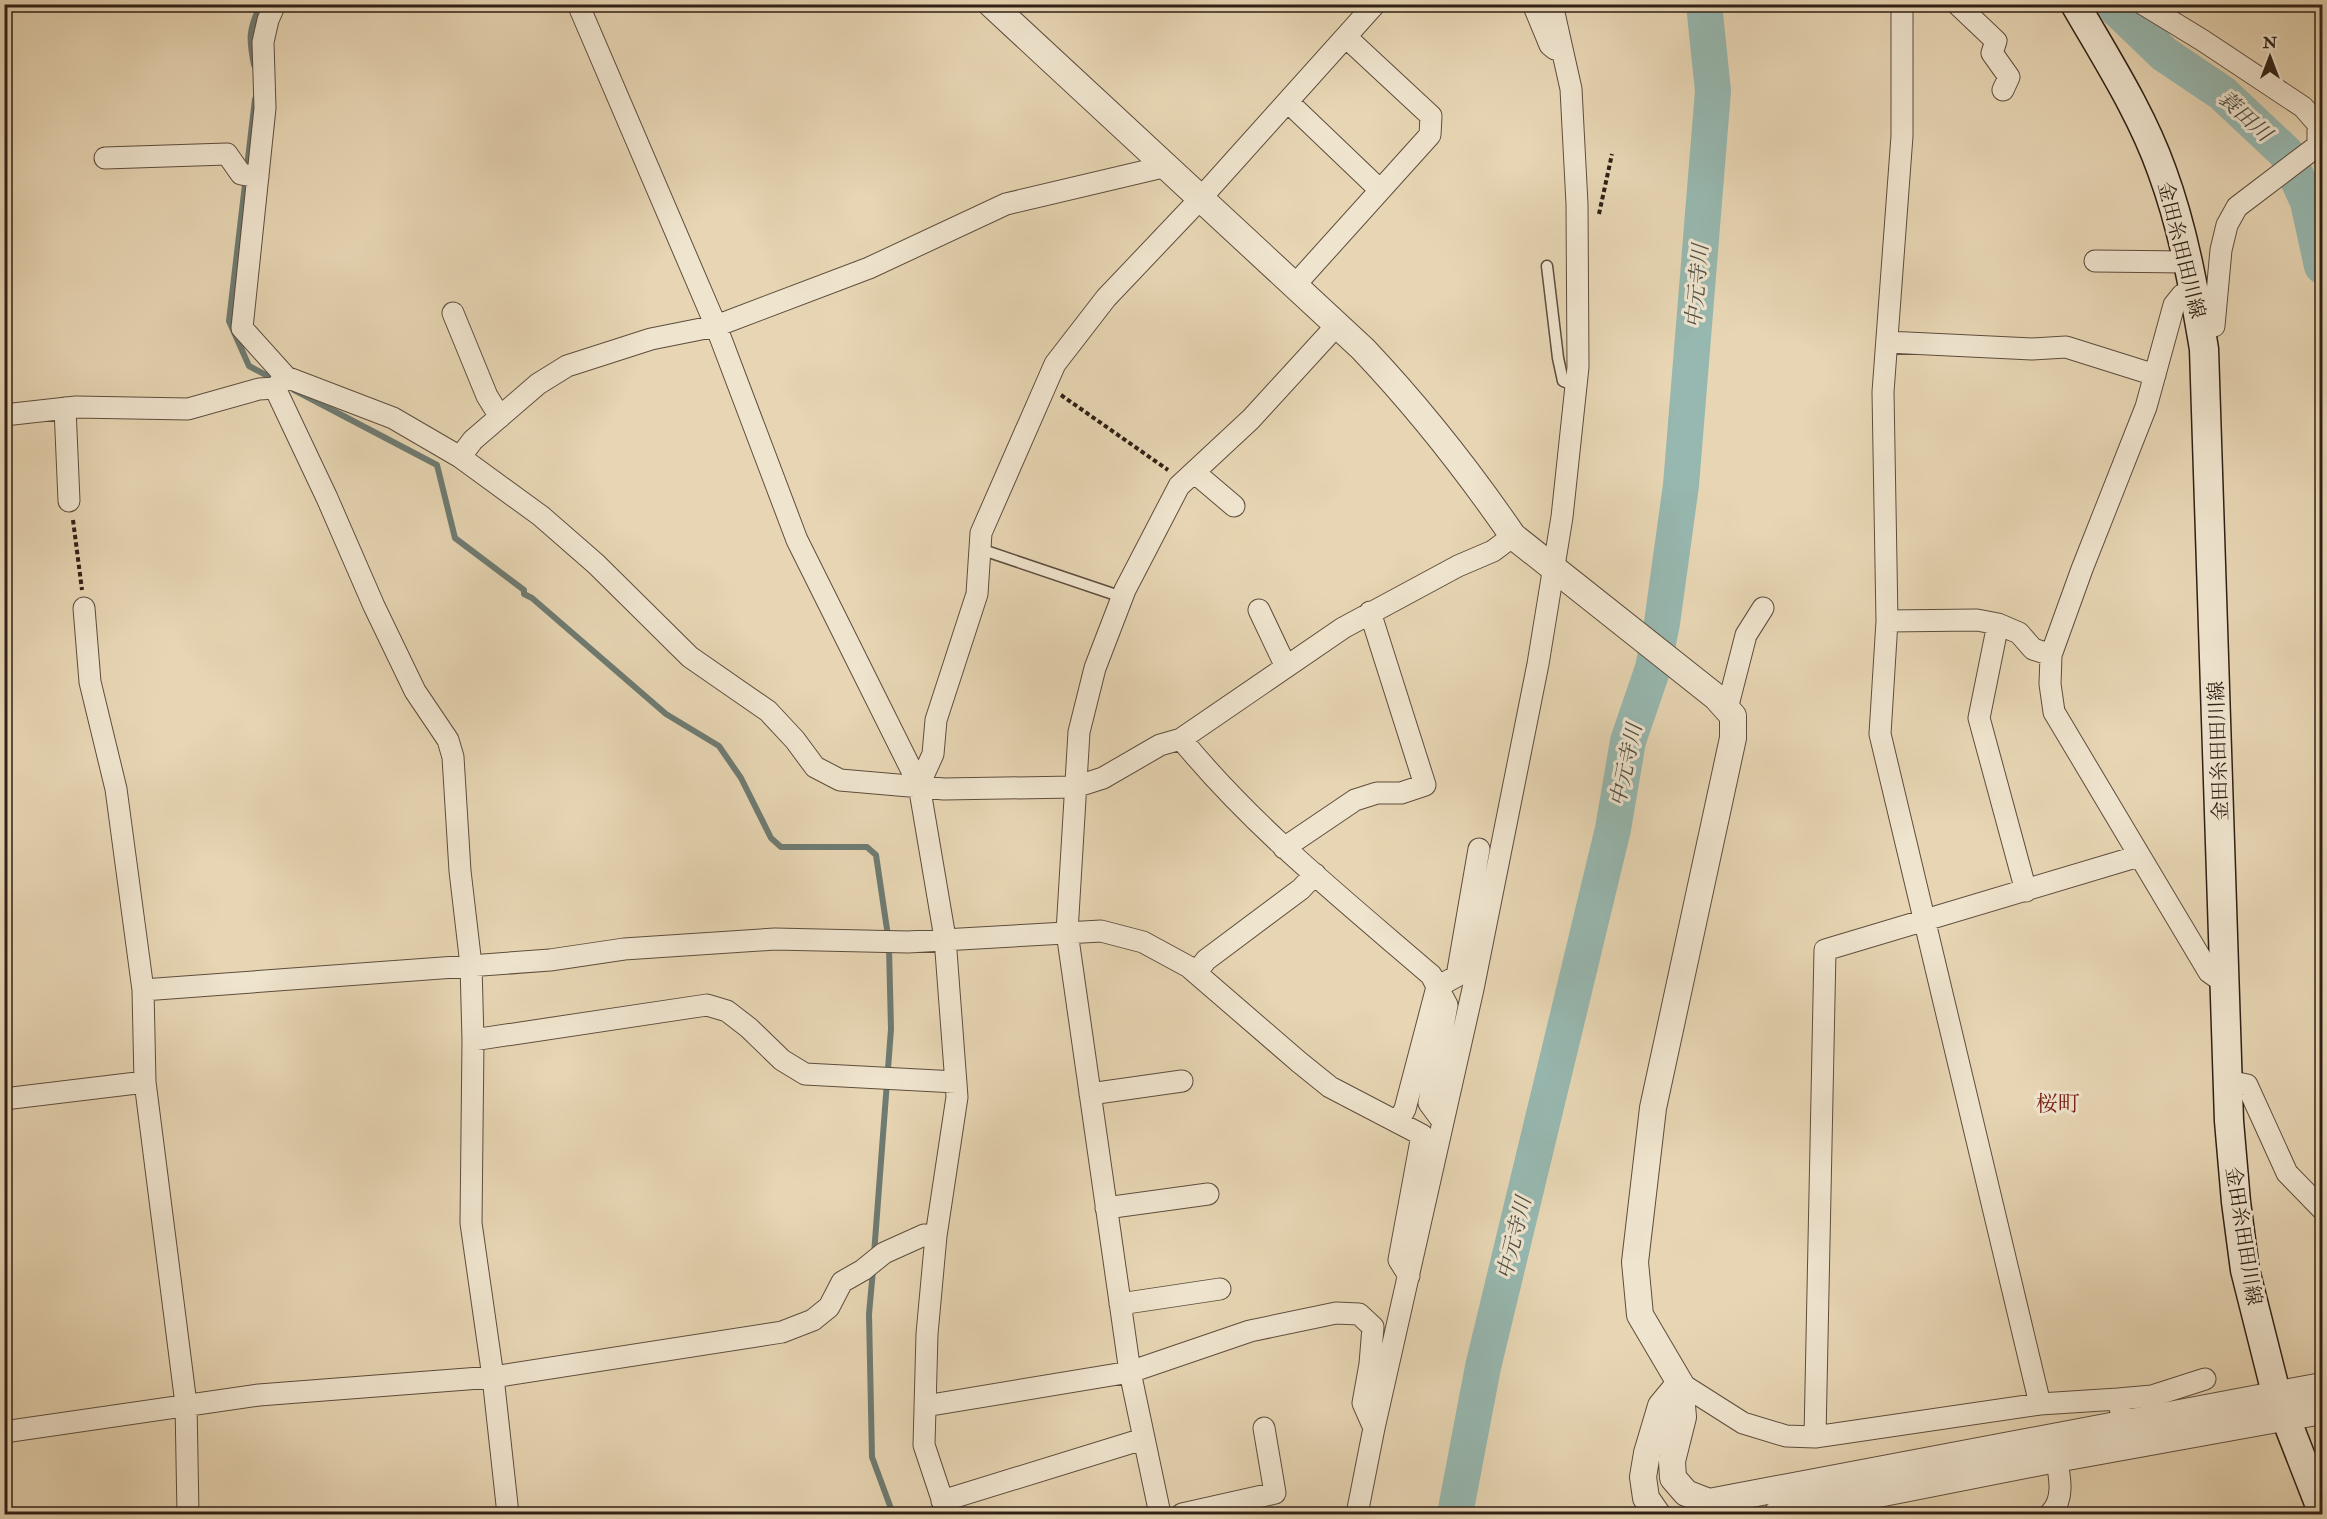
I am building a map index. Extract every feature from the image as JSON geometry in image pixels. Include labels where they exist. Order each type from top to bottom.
[{"type":"main road","name":"金田糸田田川線","points":[[2075,4],[2130,98],[2162,171],[2195,291],[2205,361],[2229,1121],[2236,1202],[2245,1270],[2281,1406],[2322,1511]]},
{"type":"street","points":[[275,4],[268,20],[263,42],[265,108],[242,328],[280,382],[374,606],[415,691],[448,740],[453,757],[460,872],[471,965],[473,1041],[471,1223],[493,1377],[508,1515]]},
{"type":"street","points":[[578,4],[716,326],[797,540],[919,785],[945,938],[957,1097],[936,1236],[927,1334],[924,1445],[944,1508],[1143,1439]]},
{"type":"street","points":[[991,4],[1337,325],[1394,382],[1513,536],[1721,703],[1733,716],[1733,738],[1653,1108],[1635,1262],[1640,1315],[1680,1383],[1683,1417],[1672,1461],[1673,1478],[1686,1493],[1709,1502],[1767,1503],[2281,1406],[2322,1386]]},
{"type":"street","points":[[919,785],[933,754],[936,720],[977,594],[981,533],[1054,364],[1106,298],[1200,199],[1376,4]]},
{"type":"street","points":[[1533,4],[1550,45],[1564,57]]},
{"type":"street","points":[[1357,1515],[1374,1428],[1473,989],[1538,664],[1559,572],[1562,517],[1578,367],[1576,169],[1571,89],[1552,4]]},
{"type":"street","points":[[1902,4],[1902,136],[1883,392],[1887,621],[1880,734],[2040,1404]]},
{"type":"street","points":[[1957,4],[1996,41],[1992,54],[2009,77],[2003,90]]},
{"type":"street","points":[[2143,4],[2303,107],[2318,124],[2320,146],[2237,207],[2227,225],[2221,250],[2214,326],[2201,330]]},
{"type":"street","points":[[1294,286],[1430,135],[1431,116],[1346,37]]},
{"type":"street","points":[[1288,102],[1380,190]]},
{"type":"street","points":[[105,158],[227,154],[241,174],[258,177]]},
{"type":"street","points":[[460,457],[473,441],[538,384],[567,366],[651,339],[716,326],[869,268],[1006,204],[1167,166]]},
{"type":"street","points":[[2095,261],[2188,262]]},
{"type":"street","points":[[2195,291],[2182,295],[2174,305],[2146,407],[2082,569],[2051,655],[2050,684],[2054,712],[2209,972],[2226,984]]},
{"type":"street","points":[[453,313],[487,396],[500,417]]},
{"type":"street","points":[[1158,1514],[1130,1372],[1067,932],[1079,732],[1095,668],[1122,597],[1179,486],[1251,418],[1337,325]]},
{"type":"street","points":[[1887,342],[2032,349],[2066,347],[2155,375]]},
{"type":"street","points":[[4,415],[65,408],[188,409],[280,382],[393,418],[460,457],[541,516],[596,564],[690,657],[768,711],[795,740],[815,767],[840,780],[919,785],[944,789],[1075,787],[1103,778],[1160,745],[1181,739],[1370,612],[1458,566],[1493,551],[1513,536]]},
{"type":"street","points":[[65,408],[69,501]]},
{"type":"street","points":[[1189,476],[1233,506]]},
{"type":"street","points":[[84,608],[90,682],[116,789],[143,990],[146,1082],[186,1404],[188,1515]]},
{"type":"street","points":[[1721,703],[1746,634],[1763,608]]},
{"type":"street","points":[[1259,610],[1286,667]]},
{"type":"street","points":[[1284,848],[1355,800],[1377,793],[1401,793],[1425,785],[1370,612]]},
{"type":"street","points":[[1887,621],[1977,620],[1998,624],[2019,633],[2034,649],[2051,655]]},
{"type":"street","points":[[1998,624],[1979,718],[2026,891]]},
{"type":"street","points":[[1181,739],[1206,769],[1284,848],[1431,975],[1447,1005],[1430,1103],[1443,1122]]},
{"type":"street","points":[[1398,1122],[1405,1109],[1437,987],[1457,976],[1479,849]]},
{"type":"street","points":[[1815,1437],[1825,950],[2139,856]]},
{"type":"street","points":[[1196,973],[1206,960],[1301,889],[1315,874]]},
{"type":"street","points":[[143,990],[550,960],[624,949],[774,939],[908,942],[945,938],[1101,931],[1143,942],[1189,967],[1330,1087],[1422,1135],[1399,1260],[1409,1276]]},
{"type":"street","points":[[473,1041],[707,1005],[728,1011],[782,1060],[805,1074],[956,1082]]},
{"type":"street","points":[[4,1099],[146,1082]]},
{"type":"street","points":[[1090,1094],[1182,1082]]},
{"type":"street","points":[[2228,1082],[2247,1085],[2287,1173],[2322,1209]]},
{"type":"street","points":[[1106,1208],[1208,1194]]},
{"type":"street","points":[[4,1432],[259,1395],[493,1377],[782,1332],[813,1320],[829,1307],[842,1282],[863,1270],[884,1253],[924,1234],[936,1236]]},
{"type":"street","points":[[1120,1304],[1220,1289]]},
{"type":"street","points":[[925,1406],[1130,1372],[1251,1331],[1336,1313],[1359,1314],[1373,1327],[1370,1364],[1363,1403],[1374,1428]]},
{"type":"street","points":[[1680,1383],[1743,1423],[1786,1436],[1815,1437],[2040,1404],[2152,1396],[2205,1379]]},
{"type":"street","points":[[1657,1515],[1646,1498],[1643,1477],[1647,1453],[1660,1406],[1680,1383]]},
{"type":"street","points":[[2118,1399],[2124,1424]]},
{"type":"street","points":[[1777,1515],[2054,1449],[2124,1424],[2281,1406],[2322,1411]]},
{"type":"street","points":[[1182,1515],[1275,1493],[1264,1428]]},
{"type":"street","points":[[2050,1515],[2058,1506],[2061,1494],[2054,1449]]},
{"type":"lane","points":[[1547,266],[1563,381],[1576,386]]},
{"type":"lane","points":[[980,549],[1122,597]]},
{"type":"path","points":[[1046,384],[1189,476]]},
{"type":"path","points":[[69,501],[77,538],[84,608]]},
{"type":"waterway","points":[[254,65],[251,34],[261,4]]},
{"type":"waterway","name":"中元寺川","points":[[1455,1514],[1483,1367],[1613,829],[1628,741],[1653,668],[1662,623],[1681,485],[1713,91],[1704,4]]},
{"type":"waterway","name":"蓑田川","points":[[2112,4],[2164,54],[2222,93],[2286,153],[2308,202],[2322,266]]},
{"type":"waterway","points":[[255,99],[229,321],[249,366],[277,381]]},
{"type":"waterway","points":[[294,390],[437,465],[455,538],[524,590],[524,594],[532,598],[666,714],[719,746],[741,778],[771,838],[781,847],[867,847],[876,855],[888,936]]},
{"type":"waterway","points":[[874,1254],[891,1029],[889,947]]},
{"type":"waterway","points":[[873,1270],[869,1314],[872,1457],[893,1514]]},
{"type":"district","name":"桜町","points":[[2058,1103]]}]
